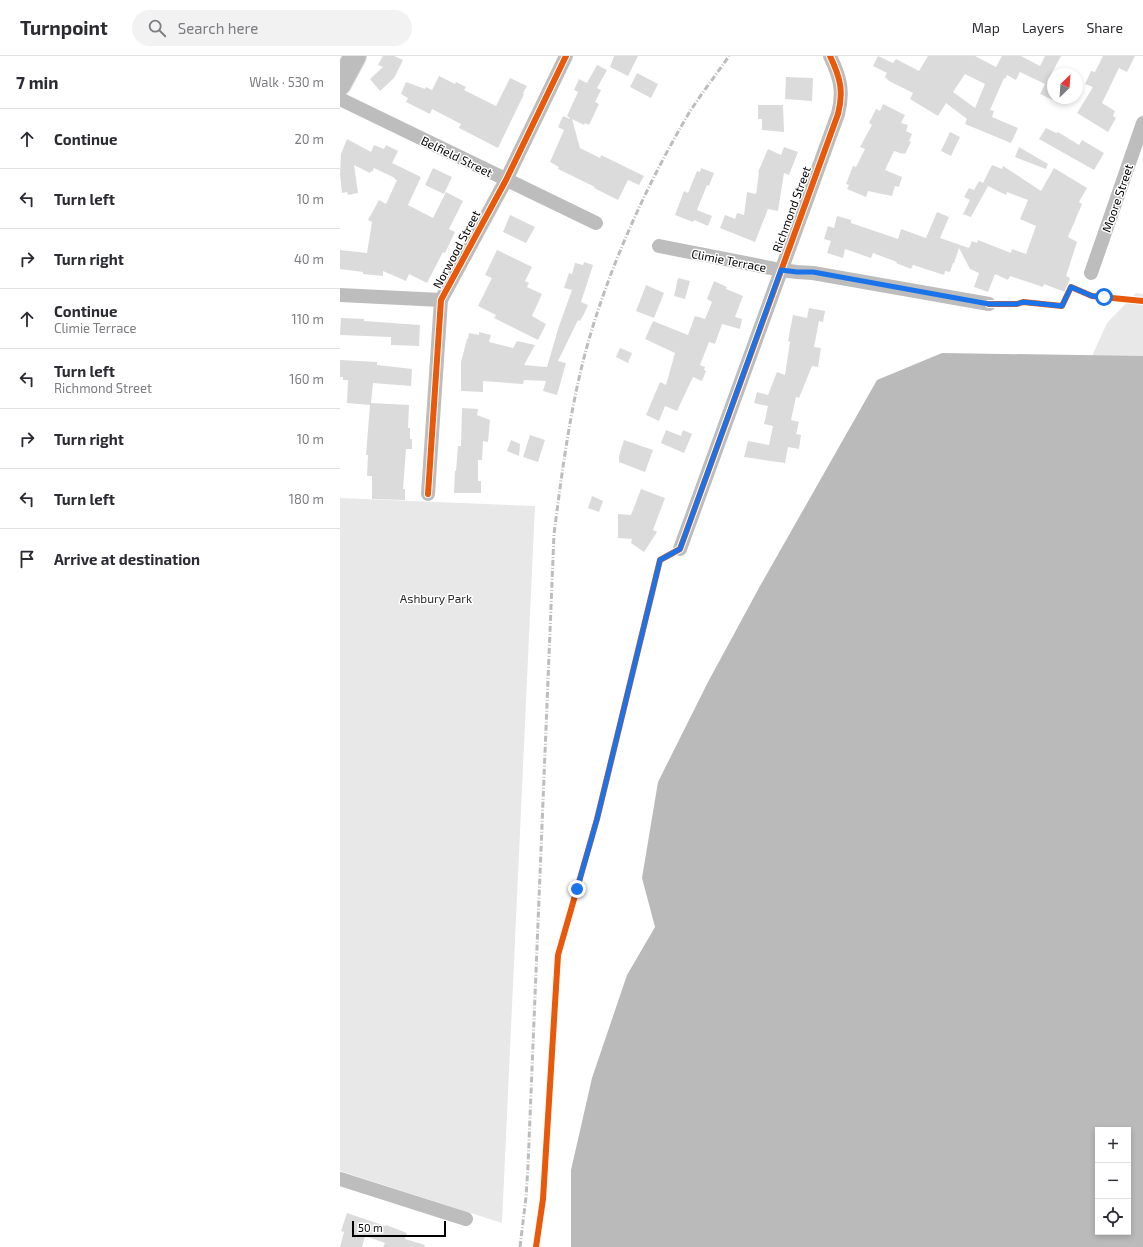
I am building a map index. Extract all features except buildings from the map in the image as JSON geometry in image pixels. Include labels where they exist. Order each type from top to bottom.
[{"type":"highway","points":[[340,84],[355,56]]},
{"type":"street","name":"Norwood Street","points":[[428,494],[441,300],[506,180],[566,56]]},
{"type":"street","name":"Richmond Street","points":[[680,549],[840,103],[840,82],[837,70],[830,56]]},
{"type":"street","name":"Belfield Street","points":[[340,99],[596,223]]},
{"type":"street","name":"Moore Street","points":[[1091,273],[1143,123]]},
{"type":"street","name":"Climie Terrace","points":[[659,246],[781,270],[813,272],[989,304]]},
{"type":"street","points":[[340,295],[441,300]]},
{"type":"street","points":[[340,1179],[466,1219]]},
{"type":"green space","points":[[1136,293],[1143,294],[1143,356],[1092,356],[1107,323]]},
{"type":"green space","name":"Ashbury Park","points":[[340,498],[535,506],[502,1223],[340,1171]]},
{"type":"shaded area","points":[[942,353],[1143,356],[1143,1247],[571,1247],[571,1170],[592,1078],[627,975],[655,927],[642,878],[658,782],[708,682],[760,586],[877,380]]},
{"type":"railway","points":[[520,1247],[528,1166],[554,534],[569,429],[579,377],[593,326],[623,243],[661,164],[689,113],[729,56]]},
{"type":"cycle path","points":[[428,494],[441,300],[506,180],[566,56]]},
{"type":"cycle path","points":[[536,1247],[543,1199],[558,955],[597,819],[660,560],[680,549],[838,114],[841,91],[839,78],[830,56]]},
{"type":"cycle path","points":[[989,304],[1017,304],[1023,302],[1062,306],[1071,287],[1092,296],[1143,301]]},
{"type":"route","points":[[577,889],[597,819],[660,560],[680,549],[781,270],[813,272],[989,304],[1017,304],[1023,302],[1062,306],[1071,287],[1092,296],[1104,297]]}]
